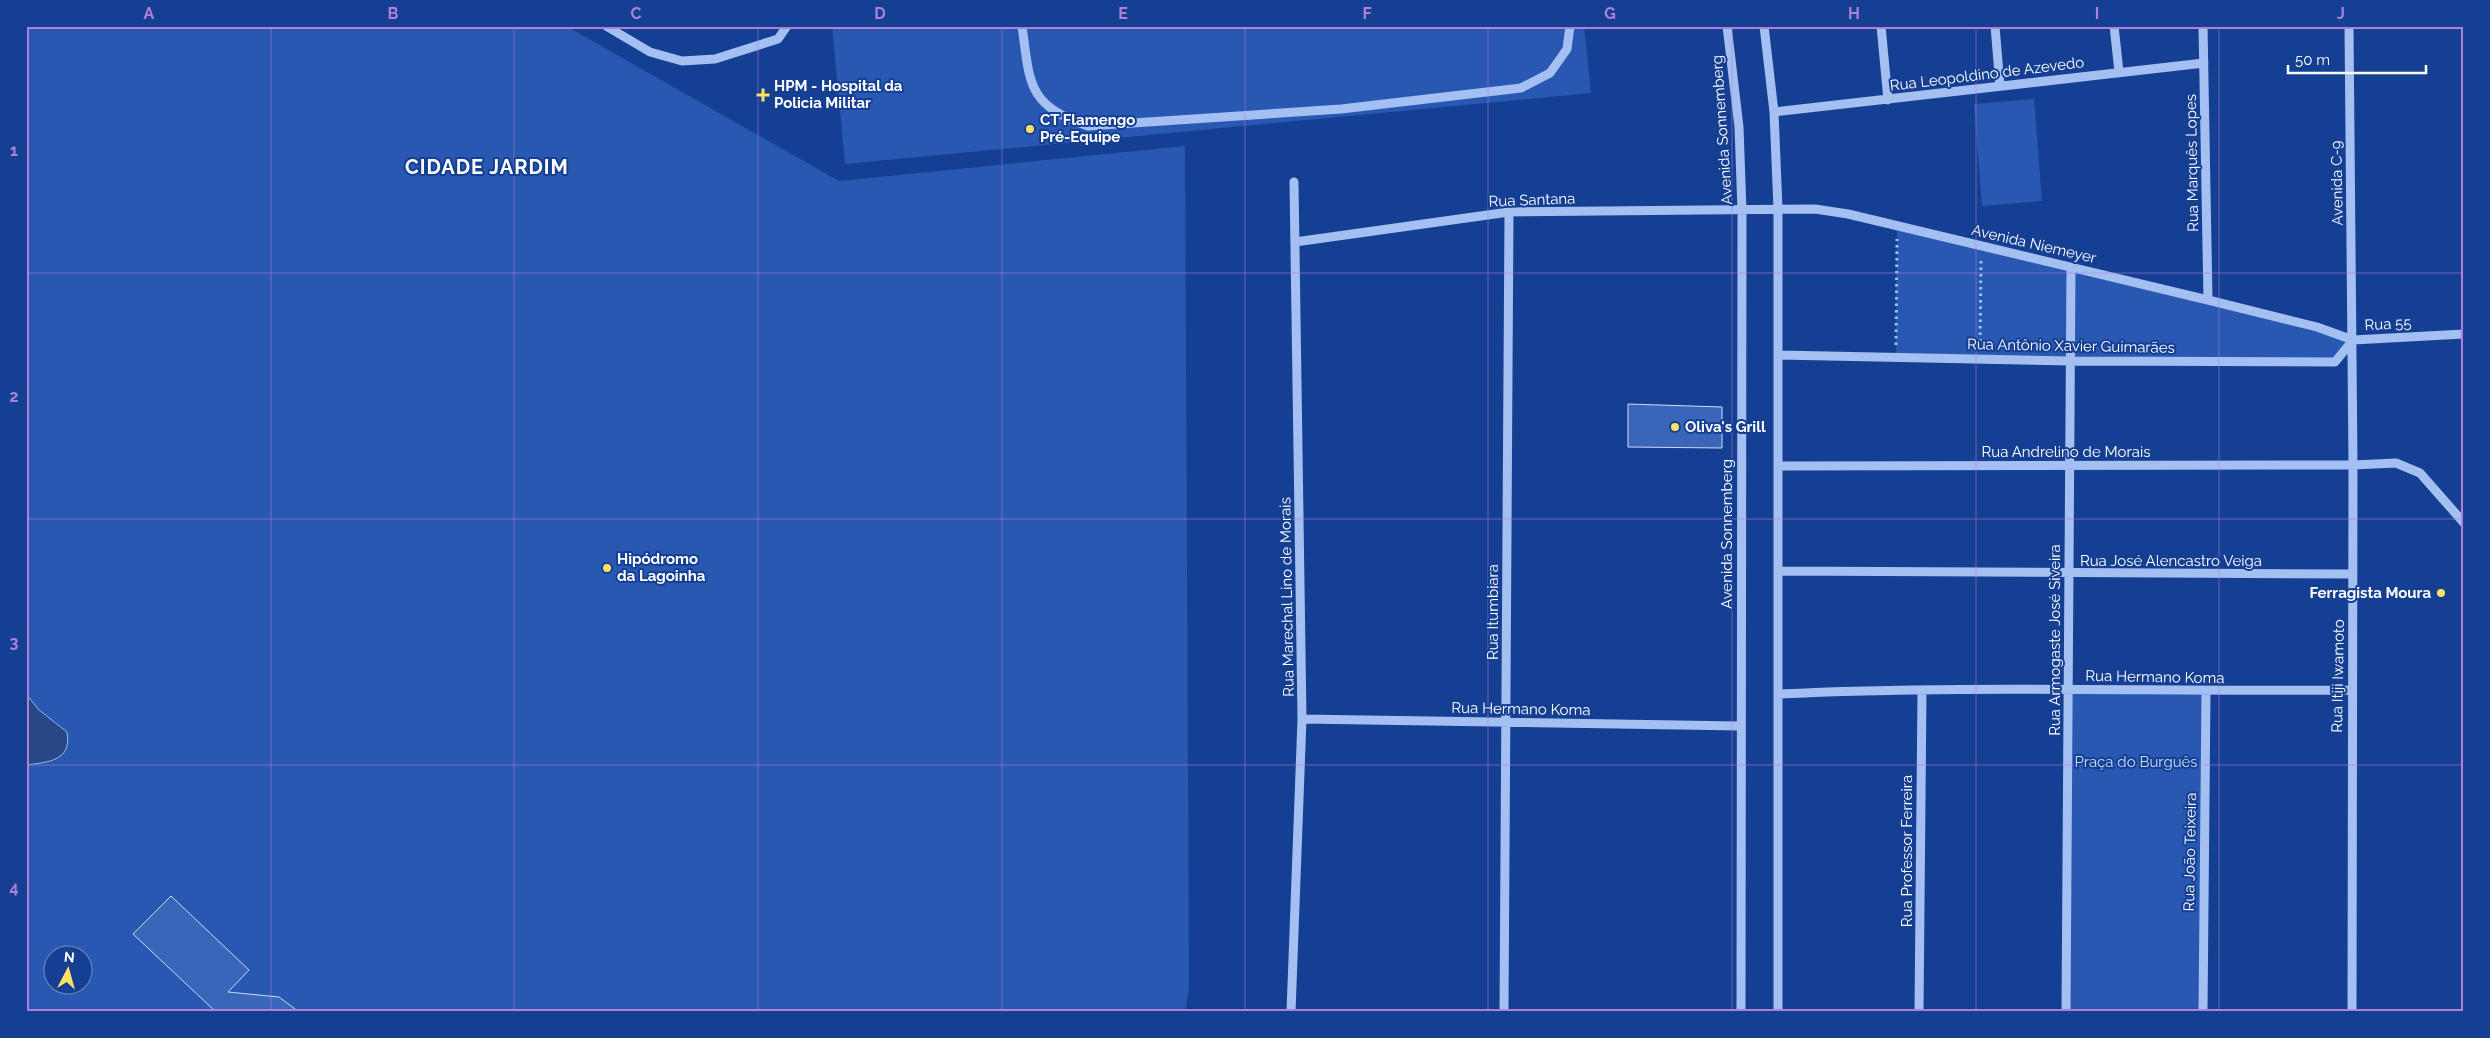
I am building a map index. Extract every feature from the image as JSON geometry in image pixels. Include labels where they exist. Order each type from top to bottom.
[{"type":"street","points":[[606,26],[650,52],[682,61],[715,59],[778,39],[787,26]]},
{"type":"street","points":[[1022,26],[1028,74],[1038,98],[1060,117],[1088,126],[1341,109],[1521,88],[1550,74],[1567,49],[1570,26]]},
{"type":"street","name":"Avenida Sonnemberg","points":[[1727,26],[1739,127],[1742,211],[1741,1012]]},
{"type":"street","points":[[1764,26],[1774,112],[1778,209],[1778,1012]]},
{"type":"street","points":[[1880,26],[1888,100]]},
{"type":"street","points":[[1995,26],[2000,86]]},
{"type":"street","points":[[2114,26],[2119,72]]},
{"type":"street","name":"Rua Marquês Lopes","points":[[2203,26],[2208,300]]},
{"type":"street","name":"Avenida C-9","points":[[2350,26],[2353,340]]},
{"type":"street","name":"Rua Leopoldino de Azevedo","points":[[1774,112],[2204,63]]},
{"type":"street","name":"Rua Marechal Lino de Morais","points":[[1292,1012],[1302,720],[1294,182]]},
{"type":"street","name":"Avenida Niemeyer","points":[[1742,211],[1815,209],[1898,226],[2317,327]]},
{"type":"street","name":"Rua Santana","points":[[1295,242],[1509,212],[1742,211]]},
{"type":"street","name":"Rua Itumbiara","points":[[1504,1012],[1509,212]]},
{"type":"street","name":"Rua Armogaste José Siveira","points":[[2066,1012],[2071,268]]},
{"type":"street","name":"Rua 55","points":[[2317,327],[2353,340],[2464,334]]},
{"type":"street","name":"Rua Antônio Xavier Guimarães","points":[[1779,355],[2071,361],[2335,362],[2353,340]]},
{"type":"street","name":"Rua Itiji Iwamoto","points":[[2352,1012],[2353,340]]},
{"type":"street","name":"Rua Andrelino de Morais","points":[[1779,466],[2353,465],[2396,463],[2420,473],[2464,523]]},
{"type":"street","name":"Rua José Alencastro Veiga","points":[[1779,571],[2353,574]]},
{"type":"street","name":"Rua Hermano Koma","points":[[1779,694],[2068,689],[2206,692],[2351,690]]},
{"type":"street","name":"Rua Professor Ferreira","points":[[1920,1012],[1922,691]]},
{"type":"street","name":"Rua João Teixeira","points":[[2203,1012],[2206,692]]},
{"type":"street","name":"Rua Hermano Koma","points":[[1302,720],[1740,726]]},
{"type":"path","points":[[1896,357],[1898,226]]},
{"type":"path","points":[[1980,359],[1981,246]]},
{"type":"green space","name":"Hipódromo da Lagoinha","points":[[26,26],[566,26],[839,181],[1185,146],[1189,987],[1185,1012],[26,1012]]},
{"type":"green space","name":"CT Flamengo Pré-Equipe","points":[[832,26],[1584,26],[1591,93],[845,164]]},
{"type":"green space","points":[[2034,99],[2042,201],[1982,206],[1974,104]]},
{"type":"green space","points":[[1897,226],[2353,340],[2335,362],[1896,357]]},
{"type":"green space","name":"Praça do Burguês","points":[[2068,689],[2206,692],[2203,1012],[2066,1012]]},
{"type":"shaded area","points":[[26,694],[39,710],[67,732],[68,742],[66,749],[57,758],[50,761],[26,765]]},
{"type":"building","name":"Oliva's Grill","points":[[1628,404],[1722,407],[1722,448],[1628,447]]},
{"type":"building","points":[[171,896],[249,970],[228,992],[279,997],[299,1012],[216,1012],[133,934]]},
{"type":"place","name":"HPM - Hospital da Policia Militar","points":[[763,95]]},
{"type":"place","name":"CT Flamengo Pré-Equipe","points":[[1030,129]]},
{"type":"place","name":"Oliva's Grill","points":[[1675,427]]},
{"type":"place","name":"Hipódromo da Lagoinha","points":[[607,568]]},
{"type":"place","name":"Ferragista Moura","points":[[2441,593]]},
{"type":"district","name":"CIDADE JARDIM","points":[[487,167]]}]
